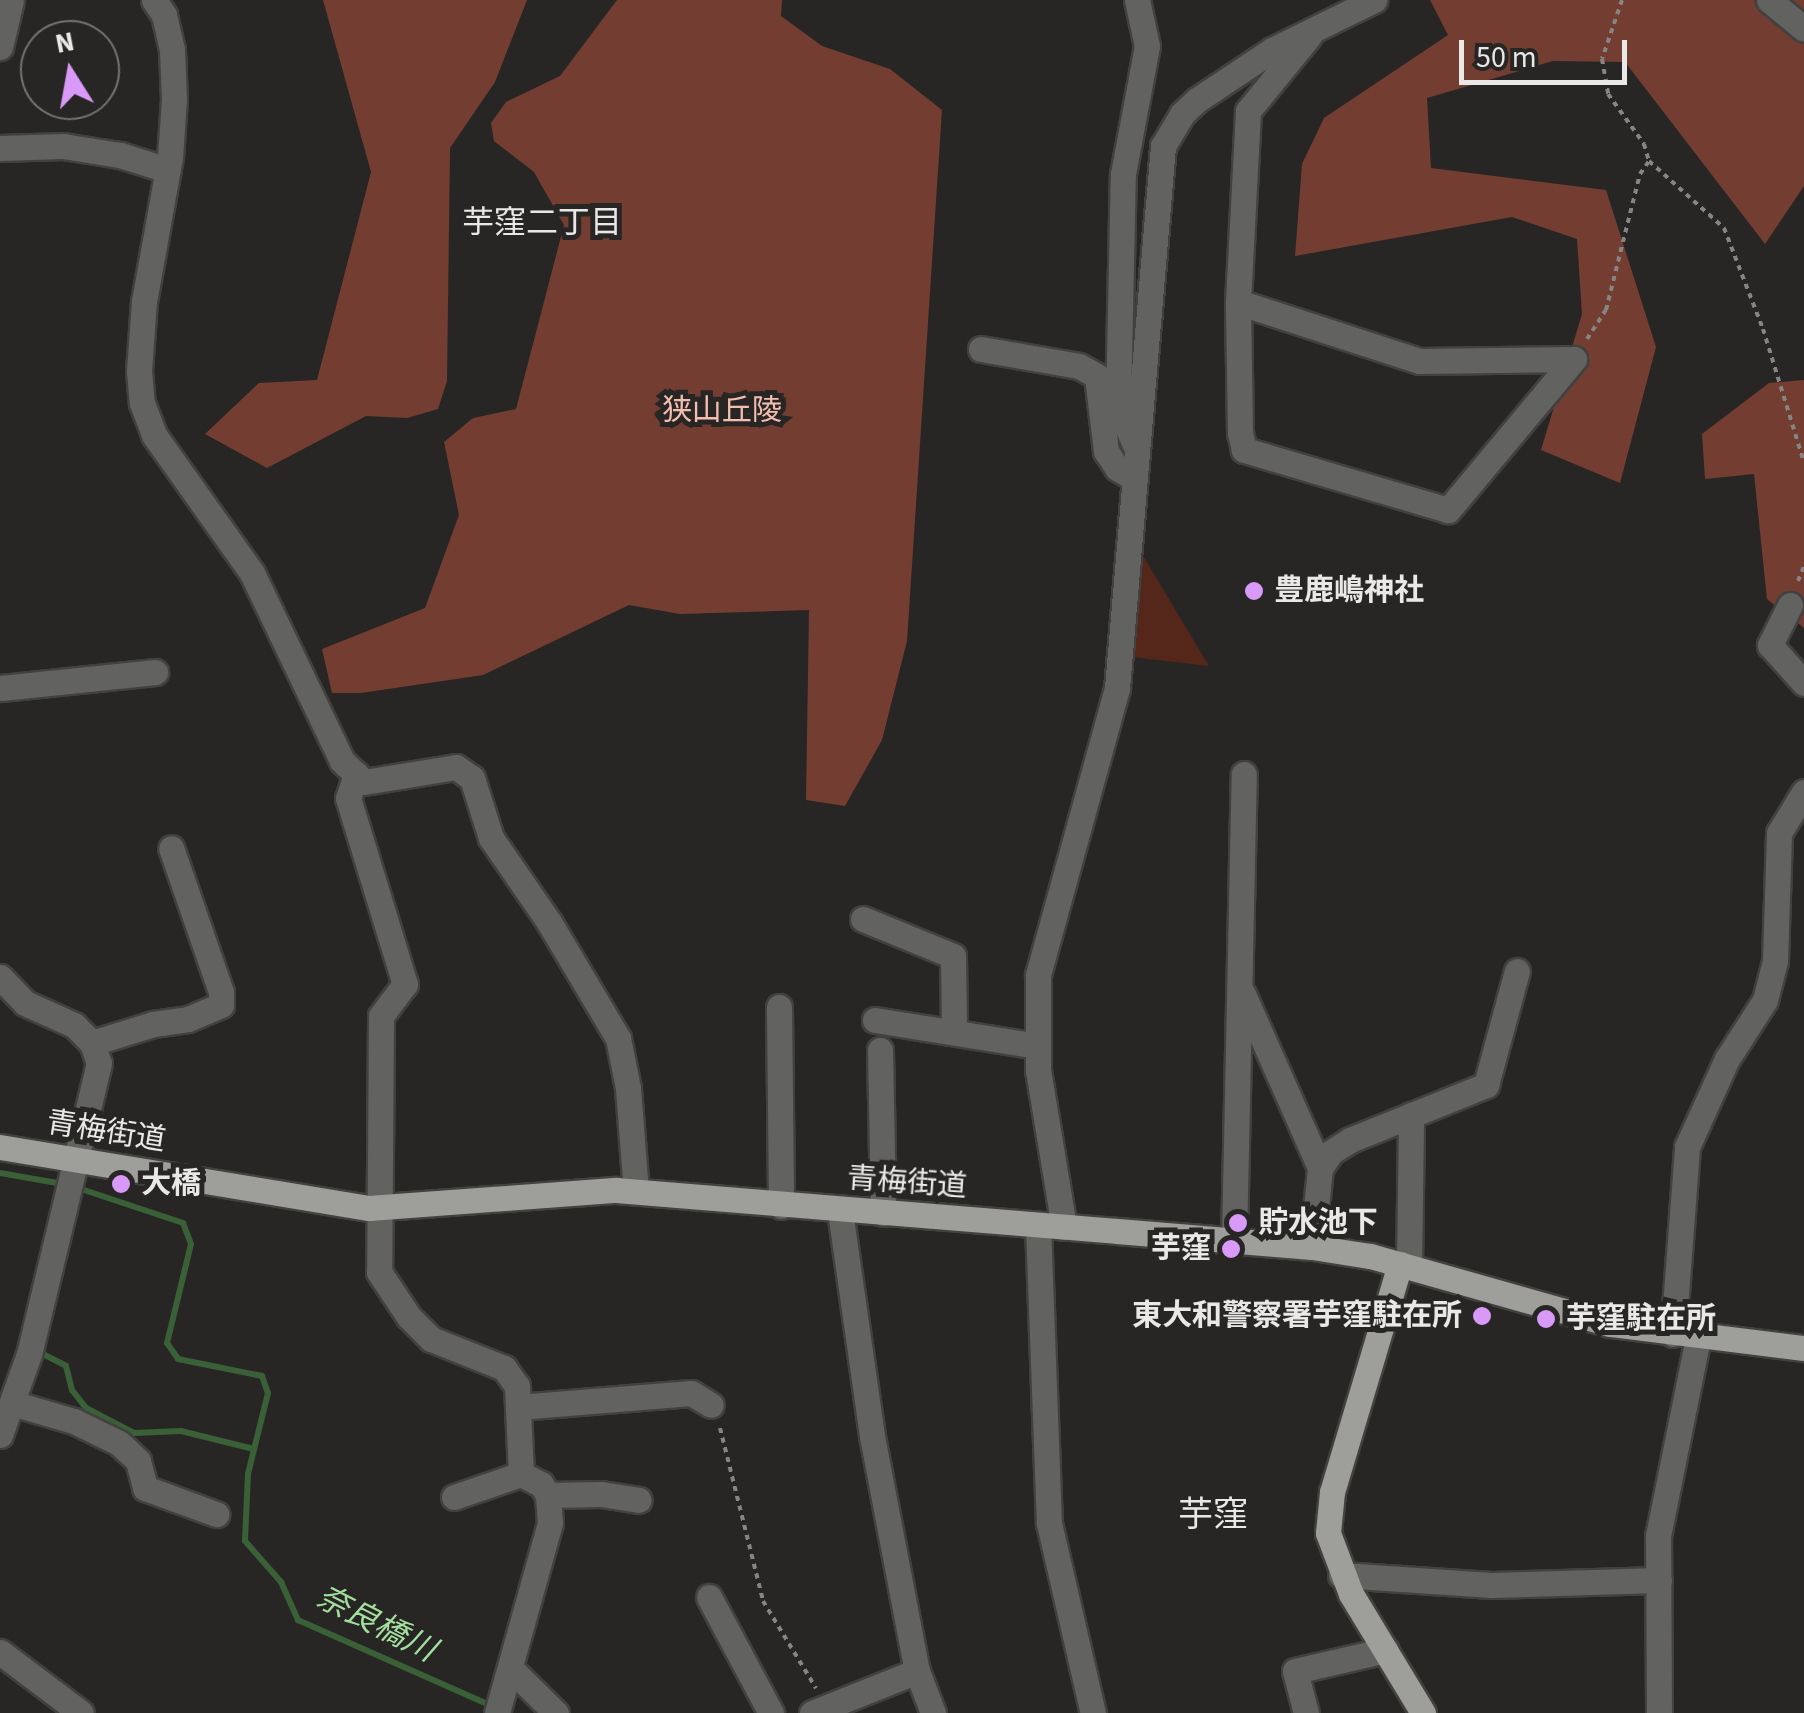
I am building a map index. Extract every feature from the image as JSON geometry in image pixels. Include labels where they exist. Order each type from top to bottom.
[{"type":"main road","name":"青梅街道","points":[[0,1147],[72,1179],[381,1209],[581,1190],[636,1191],[840,1211],[1312,1247],[1404,1266],[1594,1321],[1804,1348]]},
{"type":"main road","points":[[1404,1266],[1330,1503],[1330,1545],[1341,1575],[1423,1713]]},
{"type":"street","points":[[0,46],[11,0]]},
{"type":"street","points":[[154,0],[164,16],[172,50],[174,98],[168,170],[144,300],[139,371],[142,403],[154,435],[252,572],[342,761],[364,782],[456,767],[472,778],[491,838],[549,922],[618,1038],[628,1088],[636,1191]]},
{"type":"street","points":[[1137,0],[1148,46],[1123,174],[1118,406],[1138,449]]},
{"type":"street","points":[[1094,1713],[1049,1523],[1051,1226],[1036,1046],[1041,959],[1094,783],[1117,688],[1163,146],[1182,114],[1197,100],[1272,50],[1374,0]]},
{"type":"street","points":[[1769,0],[1804,29]]},
{"type":"street","points":[[1312,32],[1248,111],[1238,302],[1244,450],[1448,510],[1574,359]]},
{"type":"street","points":[[0,148],[63,146],[120,155],[168,170]]},
{"type":"street","points":[[1238,302],[1420,361],[1574,359]]},
{"type":"street","points":[[981,349],[1079,366],[1097,376],[1106,451],[1118,468],[1135,479]]},
{"type":"street","points":[[1790,605],[1770,645],[1804,683]]},
{"type":"street","points":[[2,683],[155,672]]},
{"type":"street","points":[[356,774],[348,798],[404,984],[381,1016],[381,1209],[377,1261],[394,1297],[431,1340],[504,1368],[517,1386],[521,1474]]},
{"type":"street","points":[[1234,1240],[1244,774]]},
{"type":"street","points":[[1659,1713],[1658,1536],[1686,1335],[1687,1147],[1728,1059],[1765,1000],[1775,961],[1779,833],[1804,792]]},
{"type":"street","points":[[92,1043],[153,1024],[188,1019],[221,1004],[221,992],[170,848]]},
{"type":"street","points":[[863,919],[954,956],[954,1032]]},
{"type":"street","points":[[1320,1168],[1332,1152],[1350,1140],[1486,1084],[1517,971]]},
{"type":"street","points":[[0,976],[16,997],[74,1025],[92,1043],[98,1074],[30,1354],[0,1435]]},
{"type":"street","points":[[1240,986],[1320,1168],[1312,1247]]},
{"type":"street","points":[[779,1007],[781,1206]]},
{"type":"street","points":[[875,1020],[1036,1046]]},
{"type":"street","points":[[880,1050],[883,1214]]},
{"type":"street","points":[[1404,1266],[1412,1115]]},
{"type":"street","points":[[840,1211],[872,1436],[918,1671],[933,1713]]},
{"type":"street","points":[[518,1406],[690,1393],[711,1404]]},
{"type":"street","points":[[12,1403],[74,1421],[119,1443],[138,1461],[145,1488],[216,1514]]},
{"type":"street","points":[[454,1498],[521,1474],[541,1484],[548,1495],[550,1523],[500,1704]]},
{"type":"street","points":[[548,1495],[601,1494],[639,1500]]},
{"type":"street","points":[[1341,1575],[1492,1584],[1659,1580]]},
{"type":"street","points":[[709,1597],[771,1713]]},
{"type":"street","points":[[1306,1713],[1295,1671],[1386,1650]]},
{"type":"street","points":[[0,1652],[81,1713]]},
{"type":"street","points":[[511,1670],[556,1713]]},
{"type":"street","points":[[820,1710],[918,1671]]},
{"type":"path","points":[[1622,0],[1602,60],[1602,79],[1608,94],[1644,144],[1648,161],[1724,228],[1764,329],[1804,462]]},
{"type":"path","points":[[1574,359],[1606,310],[1640,174],[1648,161]]},
{"type":"path","points":[[711,1404],[763,1601],[820,1710]]},
{"type":"shaded area","points":[[1139,549],[1209,666],[1132,657]]},
{"type":"green space","points":[[323,0],[527,0],[495,82],[450,148],[447,381],[438,409],[407,418],[366,416],[267,468],[205,434],[259,383],[317,380],[371,172]]},
{"type":"green space","name":"狭山丘陵","points":[[617,0],[782,0],[781,16],[822,46],[890,69],[942,110],[907,641],[882,740],[845,806],[806,800],[809,610],[680,614],[629,605],[483,675],[361,693],[332,693],[322,649],[425,608],[459,515],[444,442],[473,418],[516,409],[564,225],[534,172],[494,141],[491,123],[506,102],[560,76]]},
{"type":"green space","points":[[1430,0],[1804,0],[1804,186],[1765,244],[1625,62],[1553,61],[1427,98],[1431,168],[1606,190],[1656,347],[1620,483],[1541,450],[1582,314],[1577,239],[1512,217],[1295,256],[1302,164],[1324,118],[1448,35]]},
{"type":"green space","points":[[1804,380],[1804,628],[1767,599],[1754,474],[1705,479],[1702,434],[1769,383]]},
{"type":"waterway","name":"奈良橋川","points":[[0,1173],[63,1184]]},
{"type":"waterway","name":"奈良橋川","points":[[75,1187],[183,1223],[191,1244],[167,1343],[178,1359],[262,1376],[268,1393],[248,1474],[245,1541],[281,1582],[298,1620],[492,1706]]},
{"type":"waterway","points":[[41,1353],[66,1366],[72,1390],[86,1408],[134,1433],[181,1431],[254,1449]]},
{"type":"place","name":"豊鹿嶋神社","points":[[1254,591]]},
{"type":"place","name":"大橋","points":[[121,1184]]},
{"type":"place","name":"貯水池下","points":[[1238,1223]]},
{"type":"place","name":"芋窪","points":[[1231,1249]]},
{"type":"place","name":"東大和警察署芋窪駐在所","points":[[1482,1316]]},
{"type":"place","name":"芋窪駐在所","points":[[1546,1319]]},
{"type":"district","name":"芋窪二丁目","points":[[542,223]]},
{"type":"district","name":"芋窪","points":[[1213,1515]]}]
